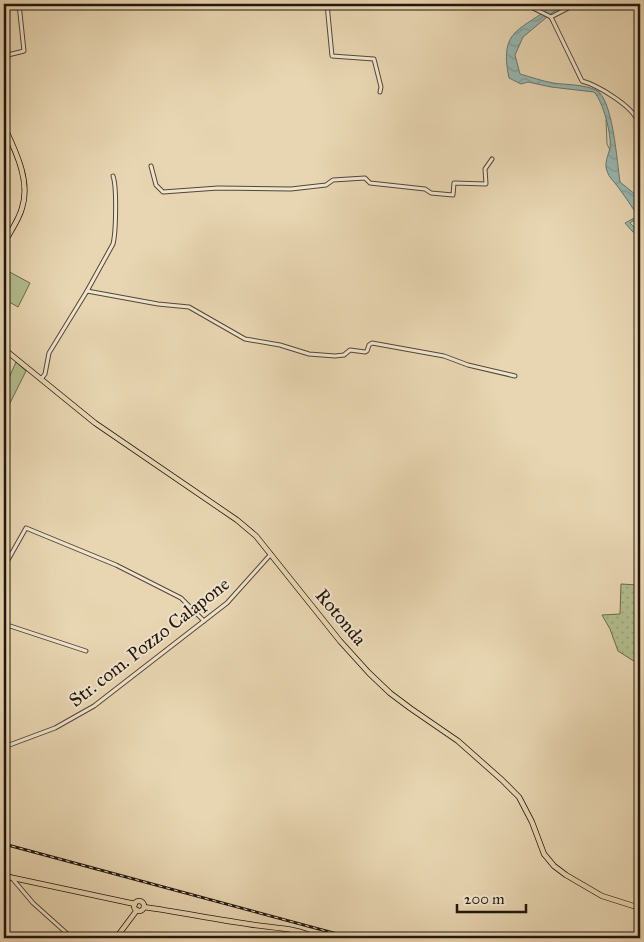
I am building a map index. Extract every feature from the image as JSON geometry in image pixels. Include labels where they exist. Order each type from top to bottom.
[{"type":"main road","points":[[4,126],[22,172],[24,190],[23,207],[4,242]]},
{"type":"main road","name":"Rotonda","points":[[4,349],[95,423],[236,520],[256,536],[340,641],[369,673],[410,708],[458,741],[519,797],[526,808],[544,854],[554,866],[602,896],[640,908]]},
{"type":"main road","points":[[4,876],[134,904],[137,901],[141,901],[144,903],[144,907]]},
{"type":"main road","points":[[134,904],[137,910]]},
{"type":"main road","points":[[116,938],[137,910],[141,910],[144,907],[302,932],[316,938]]},
{"type":"street","points":[[327,4],[332,56],[374,60],[381,87],[380,92]]},
{"type":"street","points":[[525,4],[552,17],[582,81],[600,88],[621,102],[638,122],[640,154]]},
{"type":"street","points":[[552,17],[576,4]]},
{"type":"street","points":[[630,4],[640,10]]},
{"type":"street","points":[[4,7],[20,6],[24,51],[4,56]]},
{"type":"street","points":[[151,166],[156,185],[163,192],[218,188],[291,189],[326,185],[333,180],[366,178],[370,183],[425,189],[431,193],[453,195],[454,183],[486,184],[486,169],[492,158]]},
{"type":"street","points":[[40,380],[45,374],[49,353],[69,323],[113,244],[115,236],[115,189],[113,176]]},
{"type":"street","points":[[87,291],[158,304],[189,307],[245,338],[317,355],[340,356],[350,350],[365,352],[372,343],[444,356],[468,365],[515,376]]},
{"type":"street","points":[[4,567],[26,528],[116,565],[181,598],[204,621]]},
{"type":"street","name":"Str. com. Pozzo Calapone","points":[[4,747],[54,728],[94,706],[234,596],[271,554]]},
{"type":"street","points":[[4,624],[86,651]]},
{"type":"street","points":[[11,877],[33,904],[72,938]]},
{"type":"green space","points":[[4,269],[30,283],[18,307],[4,299]]},
{"type":"green space","points":[[16,362],[26,371],[4,415],[6,395],[4,394],[4,389]]},
{"type":"green space","points":[[621,584],[638,585],[640,665],[618,651],[610,629],[602,615],[620,614]]},
{"type":"water","points":[[554,4],[571,4],[553,12],[523,37],[515,55],[520,74],[553,83],[591,88],[602,95],[610,118],[616,147],[620,182],[636,195],[640,201],[636,205],[640,216],[630,223],[640,233],[640,237],[625,223],[638,216],[621,190],[610,178],[606,168],[610,148],[610,135],[604,111],[594,92],[528,82],[521,84],[509,78],[507,49],[510,39],[523,26]]},
{"type":"waterway","points":[[606,120],[607,144],[610,150]]},
{"type":"railway","points":[[4,844],[352,938]]}]
